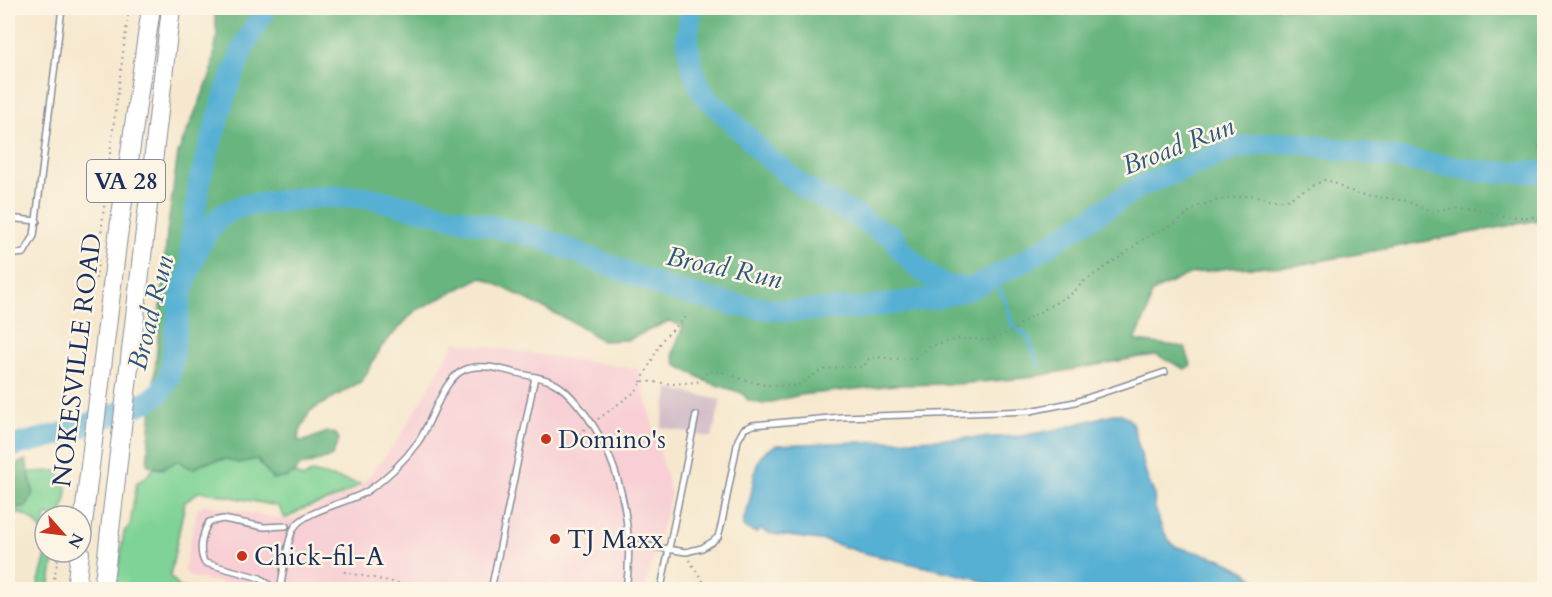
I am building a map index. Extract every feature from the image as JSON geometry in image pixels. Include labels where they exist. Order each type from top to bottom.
[{"type":"highway","name":"NOKESVILLE ROAD","points":[[85,504],[118,236],[151,8]]},
{"type":"highway","name":"NOKESVILLE ROAD","points":[[103,590],[171,8]]},
{"type":"highway","points":[[76,590],[79,564]]},
{"type":"lane","points":[[8,255],[24,253],[34,236],[62,8]]},
{"type":"lane","points":[[8,218],[37,221]]},
{"type":"lane","points":[[280,590],[294,528],[308,515],[366,492],[397,467],[420,439],[451,380],[461,371],[479,367],[498,369],[552,382],[563,389],[593,423],[603,440],[625,510],[629,543],[626,590]]},
{"type":"lane","points":[[629,543],[691,552],[702,548],[718,537],[738,440],[744,429],[753,425],[841,417],[1030,411],[1075,402],[1165,372]]},
{"type":"lane","points":[[492,590],[535,377]]},
{"type":"lane","points":[[662,583],[696,415]]},
{"type":"lane","points":[[273,588],[260,578],[205,562],[201,552],[206,527],[209,522],[223,519],[264,527],[286,526]]},
{"type":"path","points":[[96,281],[129,8]]},
{"type":"path","points":[[641,382],[673,384],[697,382],[713,370],[727,372],[741,379],[765,385],[797,386],[822,370],[838,367],[860,368],[869,358],[915,358],[928,347],[958,339],[991,340],[1014,330],[1022,322],[1073,293],[1083,282],[1143,239],[1172,225],[1199,206],[1219,200],[1253,195],[1274,200],[1287,200],[1324,180],[1365,195],[1407,201],[1431,212],[1455,207],[1475,208],[1513,217],[1545,217]]},
{"type":"path","points":[[602,416],[636,391],[662,340],[686,317]]},
{"type":"path","points":[[681,552],[700,574],[709,590]]},
{"type":"path","points":[[52,590],[57,564]]},
{"type":"path","points":[[344,572],[432,590]]},
{"type":"shaded area","points":[[455,342],[638,369],[671,494],[645,589],[266,590],[190,577],[184,571],[197,509],[203,504],[290,520],[357,491],[402,434]]},
{"type":"shaded area","points":[[669,389],[721,400],[712,438],[661,427]]},
{"type":"green space","points":[[214,8],[1544,8],[1544,219],[1293,266],[1229,268],[1189,274],[1152,292],[1147,313],[1135,341],[1185,347],[1191,365],[1185,369],[1157,355],[1026,378],[957,384],[895,385],[800,395],[763,404],[748,400],[742,393],[708,382],[676,365],[673,353],[683,326],[669,321],[628,340],[602,341],[578,325],[482,277],[415,311],[382,346],[362,381],[310,411],[298,440],[302,442],[327,432],[336,434],[339,439],[332,456],[300,466],[285,478],[272,479],[257,459],[238,463],[227,459],[204,462],[194,469],[179,460],[159,468],[147,464],[167,233],[178,153],[211,74],[217,35]]},
{"type":"green space","points":[[227,459],[238,463],[257,459],[265,468],[285,478],[294,473],[303,478],[312,472],[360,484],[339,496],[302,509],[285,518],[278,506],[200,491],[185,502],[170,576],[180,588],[188,589],[115,590],[124,532],[130,525],[137,482],[144,479],[154,468],[163,469],[179,460],[186,466]]},
{"type":"green space","points":[[26,460],[33,492],[27,506],[8,509],[8,467]]},
{"type":"green space","points":[[57,471],[67,486],[64,504],[33,504],[33,520],[20,513],[8,512],[8,509],[27,506],[33,492],[29,472]]},
{"type":"green space","points":[[44,564],[53,564],[49,589],[39,589]]},
{"type":"water","points":[[1113,414],[1122,414],[1132,422],[1147,477],[1154,493],[1155,508],[1161,526],[1174,546],[1221,559],[1270,589],[1030,590],[997,587],[974,578],[860,552],[827,541],[773,534],[762,529],[756,533],[743,527],[758,461],[764,452],[777,445],[1021,436],[1059,429]]},
{"type":"waterway","points":[[191,256],[200,179],[226,92],[244,46],[266,8]]},
{"type":"waterway","points":[[691,8],[687,39],[692,68],[703,94],[766,156],[805,188],[878,230],[892,235],[900,249],[922,271],[946,286],[965,288]]},
{"type":"waterway","name":"Broad Run","points":[[8,447],[65,433],[151,400],[161,391],[170,376],[181,294],[198,248],[209,230],[223,214],[242,206],[315,197],[366,197],[538,237],[674,291],[737,305],[789,311],[860,308],[935,298],[970,289],[1026,260],[1141,186],[1235,148],[1267,143],[1297,143],[1486,172],[1544,172]]},
{"type":"waterway","points":[[990,279],[1004,297],[1013,327],[1024,334],[1031,343],[1038,367]]},
{"type":"place","name":"Domino's","points":[[546,439]]},
{"type":"place","name":"TJ Maxx","points":[[555,539]]},
{"type":"place","name":"Chick-fil-A","points":[[242,556]]}]
